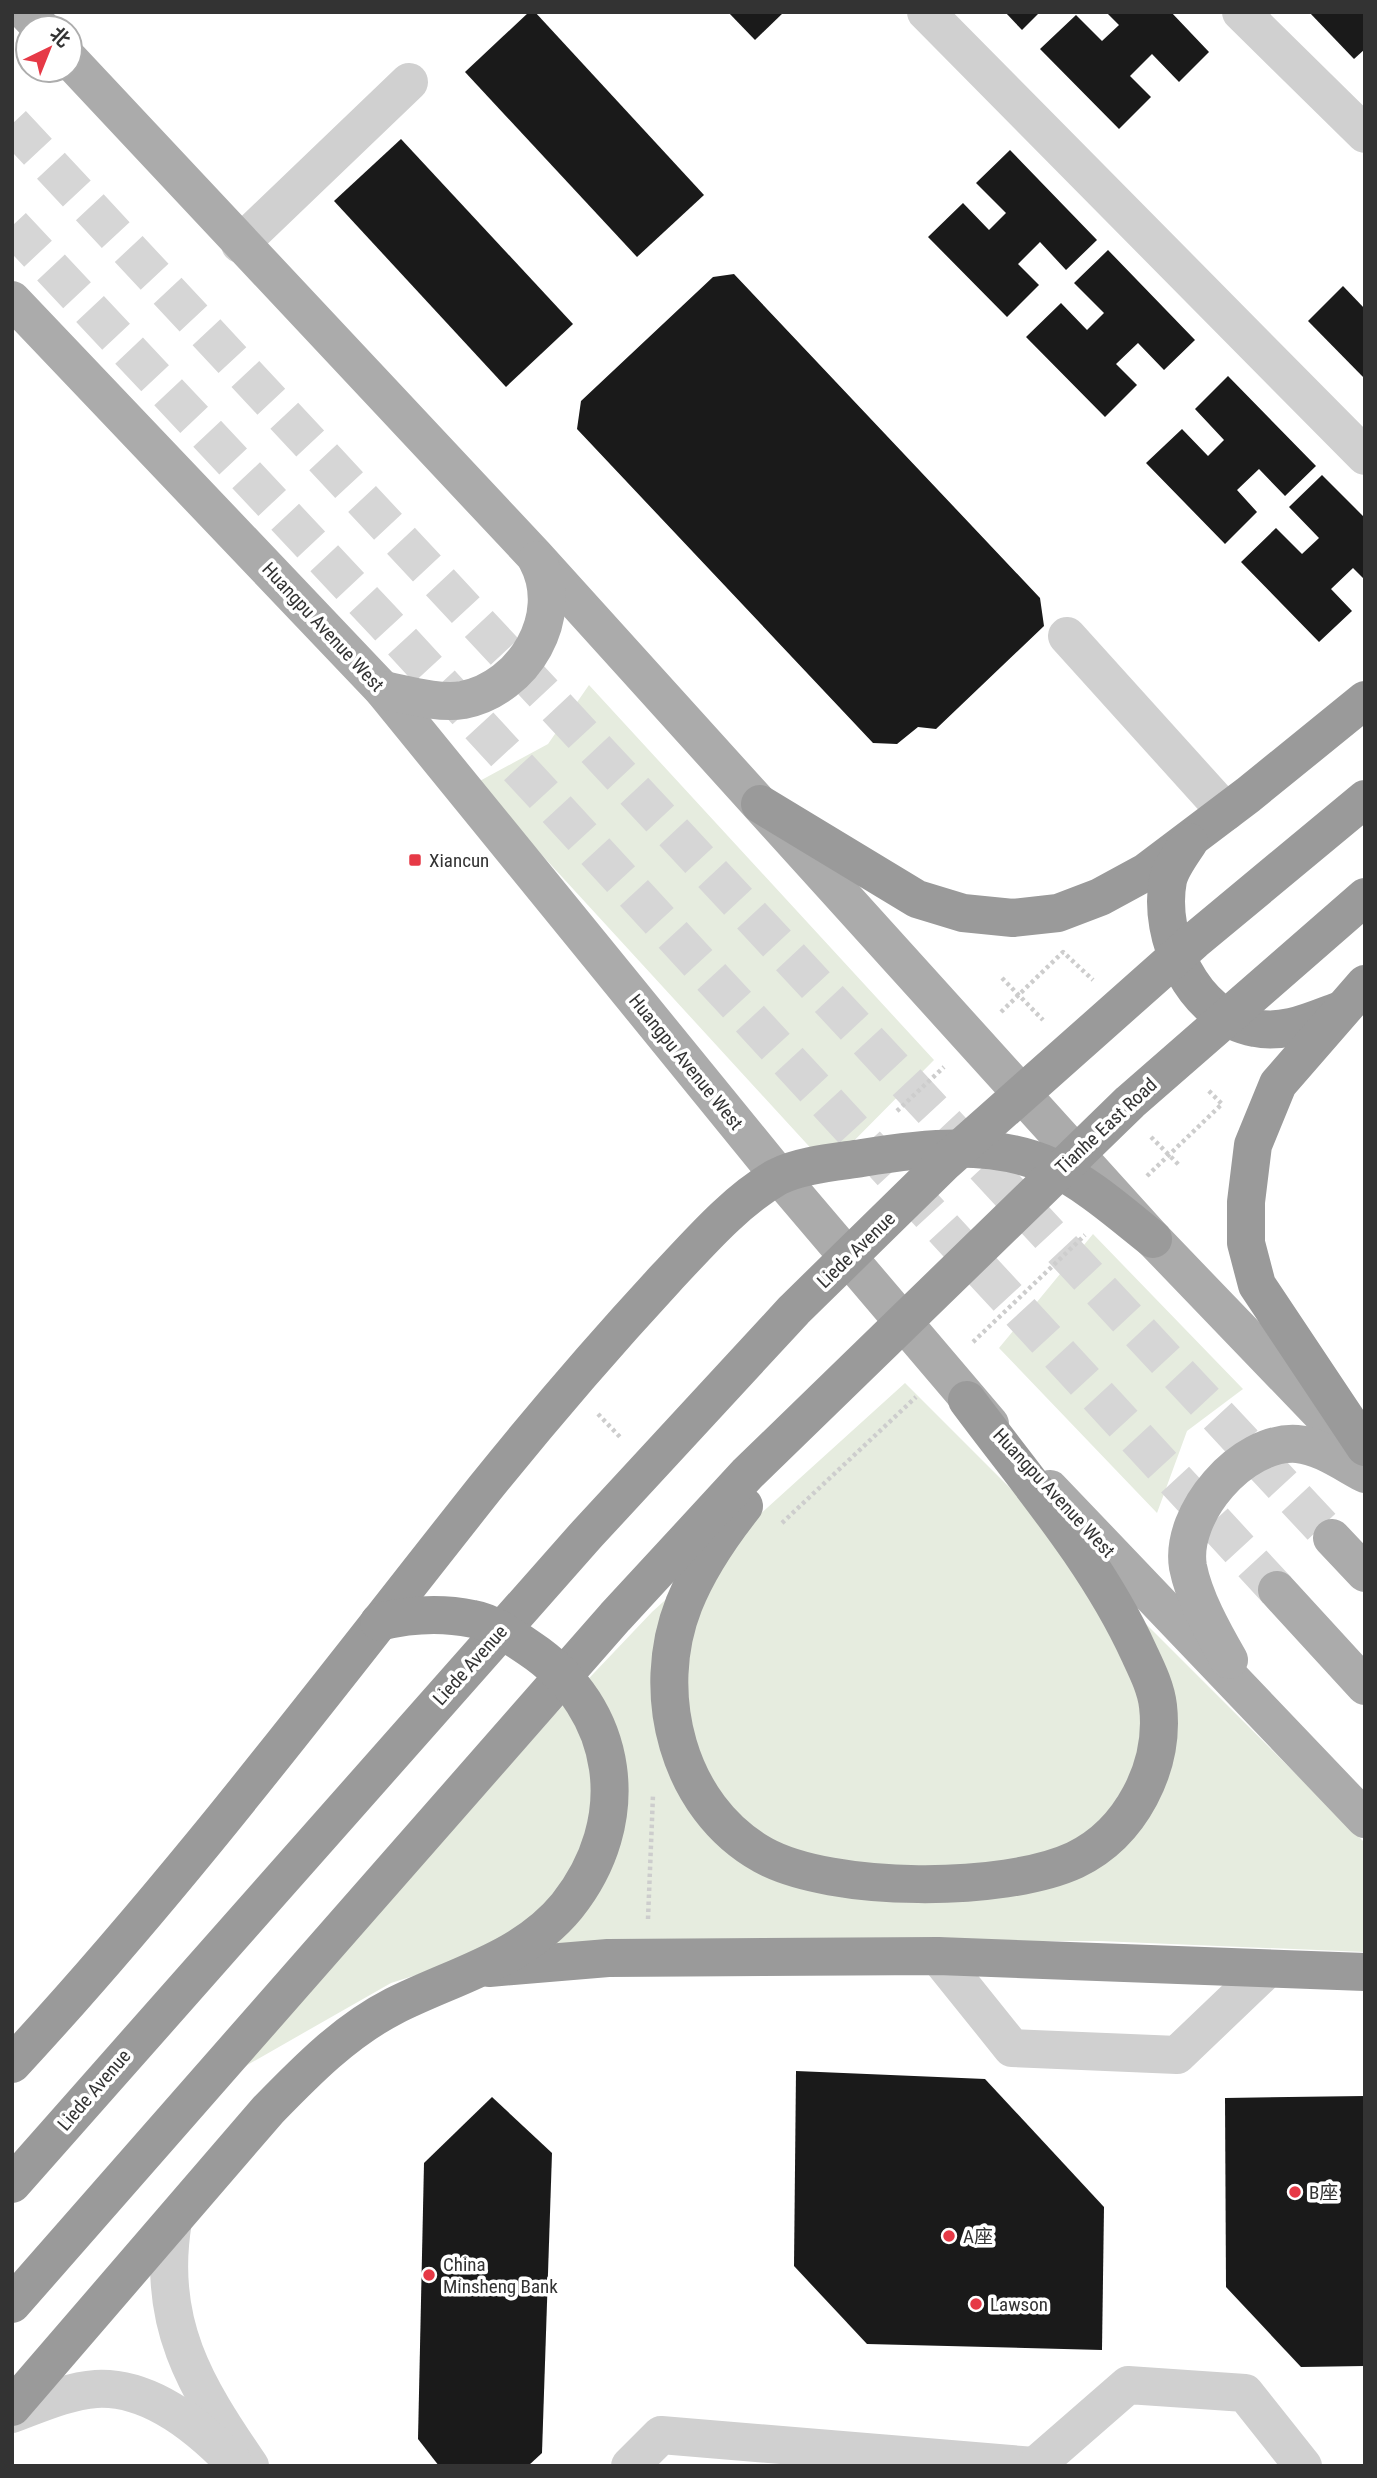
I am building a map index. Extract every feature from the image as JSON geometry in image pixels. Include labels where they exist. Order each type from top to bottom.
[{"type":"highway","points":[[760,804],[917,899],[963,914],[1013,918],[1058,913],[1100,897],[1146,872],[1226,812],[1365,700]]},
{"type":"highway","name":"Liede Avenue","points":[[12,2184],[695,1414],[794,1310],[945,1162],[1194,941],[1365,799]]},
{"type":"highway","points":[[1190,840],[1168,877],[1166,904],[1170,935],[1181,967],[1216,1013],[1254,1028],[1294,1028],[1352,998]]},
{"type":"highway","name":"Tianhe East Road","points":[[856,1366],[1130,1102],[1365,897]]},
{"type":"highway","points":[[1352,998],[1278,1084],[1254,1145],[1246,1202],[1246,1243],[1257,1285],[1365,1447]]},
{"type":"highway","points":[[12,2064],[62,2011],[184,1864],[530,1431],[614,1334],[694,1248],[739,1206],[779,1176],[910,1150],[954,1149],[1008,1153],[1048,1166],[1092,1191],[1153,1240]]},
{"type":"highway","points":[[856,1366],[722,1534],[684,1604],[672,1654],[668,1699],[679,1750],[700,1796],[728,1830],[765,1855],[816,1875],[930,1884],[1035,1872],[1076,1859],[1104,1840],[1145,1790],[1156,1759],[1158,1706],[1151,1678],[1126,1625],[1093,1570],[967,1401]]},
{"type":"highway","points":[[12,2304],[684,1541],[856,1366]]},
{"type":"highway","points":[[12,2407],[268,2110],[309,2068],[350,2033],[392,2007],[484,1969],[545,1929],[582,1886],[596,1859],[608,1818],[612,1785],[605,1749],[588,1710],[547,1660],[519,1641],[476,1619],[416,1613],[379,1622]]},
{"type":"highway","points":[[484,1969],[608,1958],[938,1956],[1365,1972]]},
{"type":"main road","points":[[84,75],[535,556],[1153,1240],[1365,1459]]},
{"type":"main road","name":"Huangpu Avenue West","points":[[12,300],[383,690],[779,1176],[967,1401],[1365,1819]]},
{"type":"main road","points":[[383,690],[461,700],[486,693],[510,678],[531,653],[543,625],[547,600],[546,576],[535,556]]},
{"type":"main road","points":[[1257,1707],[1205,1613],[1188,1568],[1188,1547],[1197,1517],[1217,1486],[1241,1462],[1275,1446],[1298,1444],[1325,1452],[1365,1474]]},
{"type":"main road","points":[[1332,1538],[1365,1573]]},
{"type":"main road","points":[[1277,1590],[1365,1686]]},
{"type":"street","points":[[926,12],[1365,456]]},
{"type":"street","points":[[1241,12],[1365,134]]},
{"type":"street","points":[[240,244],[409,82]]},
{"type":"street","points":[[1067,636],[1226,812]]},
{"type":"street","points":[[938,1956],[1012,2049],[1177,2055],[1266,1970]]},
{"type":"street","points":[[173,2221],[167,2258],[172,2315],[196,2382],[250,2466]]},
{"type":"street","points":[[630,2466],[661,2435],[1035,2466],[1128,2385],[1245,2393],[1303,2466]]},
{"type":"street","points":[[12,2414],[84,2391],[127,2391],[163,2406],[211,2439],[236,2466]]},
{"type":"path","points":[[1020,994],[1063,952],[1100,987]]},
{"type":"path","points":[[1141,1181],[1222,1104]]},
{"type":"path","points":[[970,1345],[1091,1230]]},
{"type":"path","points":[[780,1525],[919,1394]]},
{"type":"shaded area","points":[[589,685],[934,1060],[828,1167],[476,783],[548,744]]},
{"type":"shaded area","points":[[1093,1234],[1243,1389],[1187,1431],[1157,1513],[999,1348]]},
{"type":"shaded area","points":[[905,1383],[1365,1843],[1365,1952],[1099,1941],[601,1941],[476,1956],[391,1983],[242,2068],[555,1714],[652,1612]]},
{"type":"building","points":[[529,12],[535,12],[704,195],[637,257],[465,72]]},
{"type":"building","points":[[728,12],[784,12],[755,40]]},
{"type":"building","points":[[1005,12],[1040,12],[1022,30]]},
{"type":"building","points":[[1106,12],[1171,12],[1209,52],[1179,82],[1152,54],[1130,76],[1151,97],[1119,129],[1040,49],[1076,15],[1102,41],[1119,25]]},
{"type":"building","points":[[1309,12],[1365,12],[1365,49],[1354,59]]},
{"type":"building","points":[[401,139],[573,324],[506,387],[334,201]]},
{"type":"building","points":[[1010,150],[1097,240],[1066,270],[1040,242],[1018,264],[1039,285],[1007,317],[928,237],[963,203],[989,230],[1006,213],[976,183]]},
{"type":"building","points":[[1108,250],[1195,340],[1164,370],[1138,343],[1116,364],[1137,385],[1105,417],[1026,337],[1061,303],[1087,330],[1104,313],[1074,283]]},
{"type":"building","points":[[734,274],[1040,598],[1044,626],[936,729],[918,727],[897,744],[873,743],[577,429],[581,401],[713,277]]},
{"type":"building","points":[[1343,286],[1365,309],[1365,379],[1308,321]]},
{"type":"building","points":[[1228,376],[1316,466],[1285,496],[1259,469],[1237,490],[1257,512],[1225,544],[1146,463],[1182,429],[1208,456],[1224,440],[1195,409]]},
{"type":"building","points":[[1322,475],[1365,518],[1365,580],[1353,568],[1331,589],[1352,611],[1319,642],[1241,562],[1276,528],[1302,554],[1319,538],[1289,507]]},
{"type":"building","name":"A座","points":[[796,2071],[985,2079],[1104,2207],[1102,2350],[867,2344],[794,2266]]},
{"type":"building","name":"B座","points":[[1365,2096],[1365,2366],[1301,2367],[1226,2287],[1225,2098]]},
{"type":"building","points":[[492,2097],[552,2153],[542,2453],[528,2466],[439,2466],[418,2439],[424,2163]]},
{"type":"tunnel","points":[[12,124],[1332,1538]]},
{"type":"tunnel","points":[[12,226],[384,622],[1277,1590]]},
{"type":"place","name":"Xiancun","points":[[415,860]]},
{"type":"place","name":"B座","points":[[1295,2192]]},
{"type":"place","name":"A座","points":[[949,2236]]},
{"type":"place","name":"China Minsheng Bank","points":[[429,2275]]},
{"type":"place","name":"Lawson","points":[[976,2304]]}]
